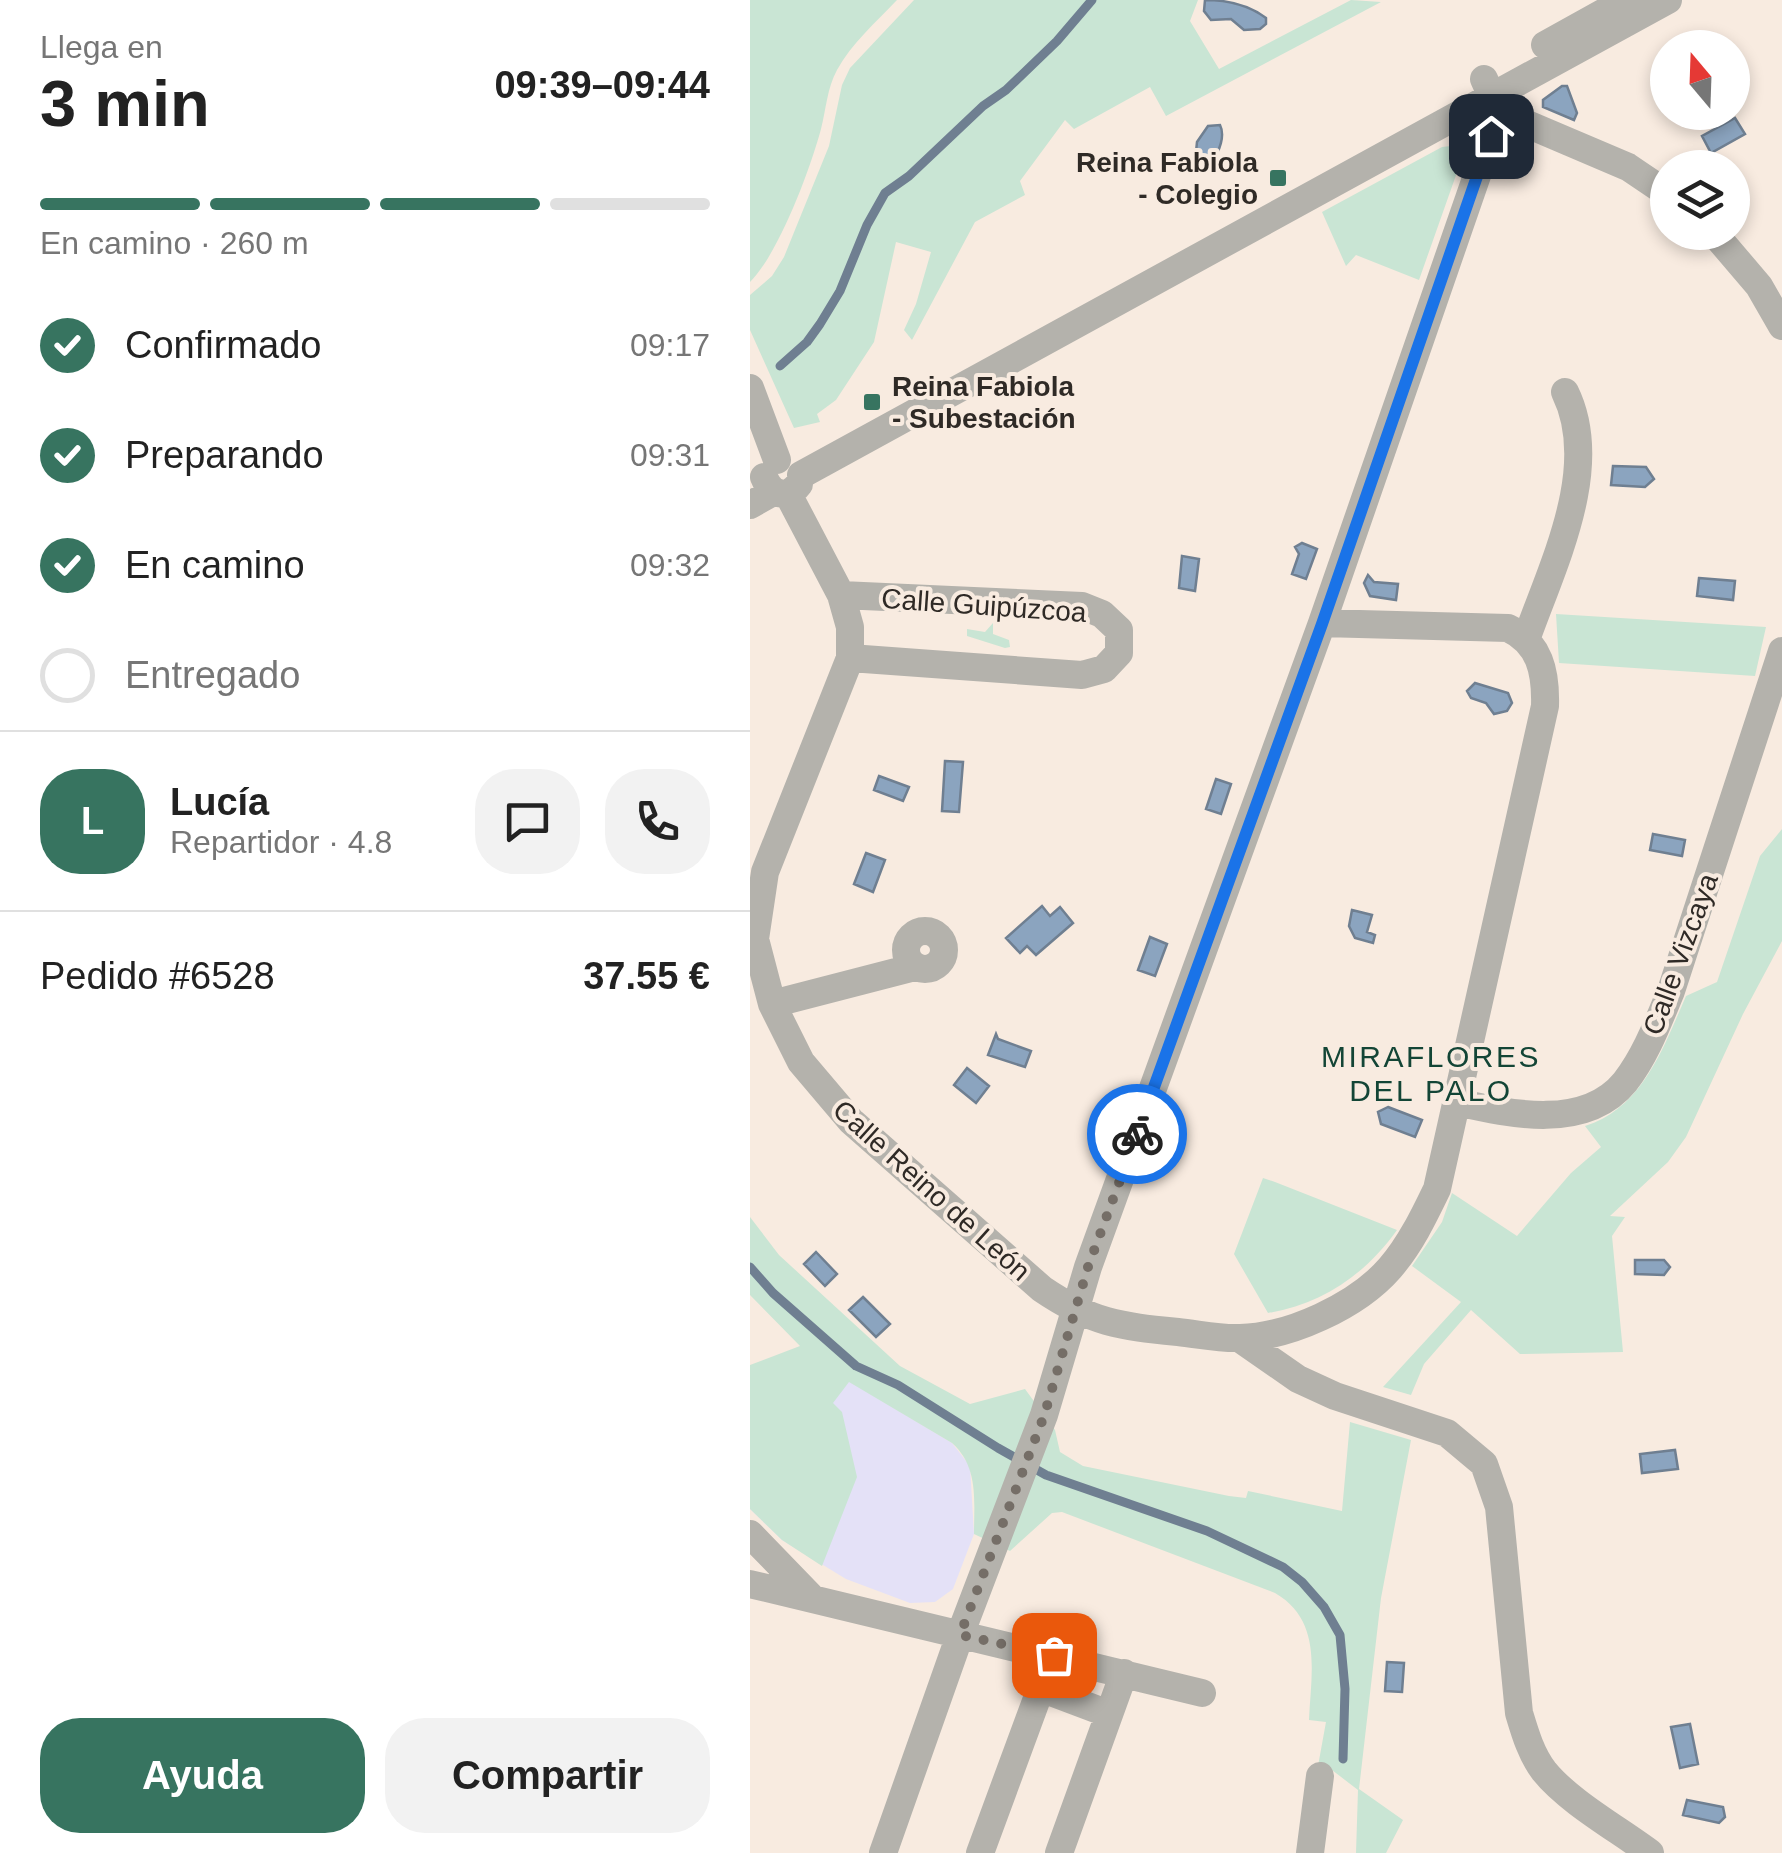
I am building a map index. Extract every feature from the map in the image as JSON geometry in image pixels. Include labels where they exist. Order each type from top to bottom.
[{"type":"street","points":[[774,481],[1492,95],[1626,0]]},
{"type":"street","points":[[774,481],[1668,0]]},
{"type":"street","points":[[883,1853],[960,1635],[1044,1416],[1095,1249],[1322,624],[1482,160],[1492,95]]},
{"type":"street","points":[[1492,95],[1650,182]]},
{"type":"street","points":[[1432,128],[1456,133],[1470,142],[1482,160]]},
{"type":"street","points":[[1729,250],[1759,286],[1782,326]]},
{"type":"street","name":"Calle Reino de León","points":[[750,388],[774,481],[841,595],[850,627],[850,658],[765,872],[756,939],[772,1004],[802,1062],[851,1121],[1042,1288],[1076,1312],[1128,1329],[1238,1338],[1286,1332],[1356,1296],[1389,1270],[1416,1231],[1437,1189],[1545,706],[1546,681],[1527,637]]},
{"type":"street","points":[[1322,624],[1508,628],[1527,637],[1575,500],[1577,416],[1565,392]]},
{"type":"street","name":"Calle Guipúzcoa","points":[[841,595],[1082,606],[1102,614],[1119,630],[1119,653],[1104,670],[1082,675],[850,658]]},
{"type":"street","name":"Calle Vizcaya","points":[[1456,1102],[1506,1113],[1576,1113],[1602,1101],[1624,1083],[1648,1046],[1672,991],[1782,651]]},
{"type":"street","points":[[772,1004],[915,966]]},
{"type":"street","points":[[1238,1338],[1310,1385],[1447,1433],[1484,1464],[1499,1507],[1519,1713],[1529,1745],[1543,1770],[1558,1785],[1650,1853]]},
{"type":"street","points":[[750,1534],[810,1596]]},
{"type":"street","points":[[750,1584],[1202,1693]]},
{"type":"street","points":[[980,1853],[1054,1655]]},
{"type":"street","points":[[1059,1853],[1124,1672]]},
{"type":"street","points":[[1040,1688],[1110,1714]]},
{"type":"street","points":[[1310,1853],[1320,1776]]},
{"type":"shaded area","points":[[842,1377],[952,1443],[970,1466],[974,1534],[953,1589],[935,1602],[910,1603],[846,1579],[782,1540],[750,1509]]},
{"type":"green space","points":[[750,0],[897,0],[857,42],[837,70],[816,146],[792,210],[772,252],[750,282]]},
{"type":"green space","points":[[914,0],[1198,0],[1190,21],[1219,69],[1351,0],[1381,2],[1166,116],[1150,87],[1074,129],[1065,120],[1020,181],[1025,195],[975,222],[912,340],[904,330],[931,252],[896,242],[874,342],[836,400],[817,414],[820,422],[794,428],[750,330],[750,295],[772,276],[784,257],[829,146],[842,85],[850,68]]},
{"type":"green space","points":[[1451,146],[1461,161],[1419,280],[1356,255],[1346,266],[1322,212],[1442,147]]},
{"type":"green space","points":[[1556,614],[1766,627],[1755,676],[1559,663]]},
{"type":"green space","points":[[993,623],[993,634],[1009,640],[1010,647],[967,636],[967,629],[985,632]]},
{"type":"green space","points":[[1782,829],[1782,941],[1686,1137],[1668,1162],[1610,1216],[1625,1217],[1612,1236],[1623,1352],[1520,1354],[1471,1310],[1424,1364],[1411,1395],[1383,1387],[1461,1302],[1412,1266],[1442,1222],[1452,1193],[1517,1236],[1571,1173],[1601,1147],[1585,1126],[1605,1117],[1637,1090],[1660,1054],[1686,996],[1717,982],[1760,856]]},
{"type":"green space","points":[[1263,1178],[1397,1230],[1371,1261],[1341,1285],[1306,1303],[1268,1313],[1234,1254]]},
{"type":"green space","points":[[750,1217],[779,1255],[900,1366],[970,1404],[1025,1389],[1055,1430],[1060,1452],[1083,1466],[1229,1496],[1246,1498],[1248,1491],[1342,1511],[1350,1422],[1411,1440],[1381,1598],[1359,1789],[1403,1820],[1386,1853],[1356,1853],[1358,1790],[1332,1770],[1318,1766],[1326,1722],[1309,1720],[1311,1649],[1301,1618],[1275,1593],[1062,1512],[1052,1513],[1010,1551],[974,1534],[973,1485],[961,1452],[849,1382],[833,1403],[842,1412],[857,1477],[822,1566],[782,1540],[750,1509],[750,1365],[800,1346],[750,1295]]},
{"type":"water","points":[[1205,0],[1246,7],[1266,18],[1266,24],[1260,29],[1244,30],[1231,19],[1211,20],[1204,11]]},
{"type":"water","points":[[1567,86],[1577,113],[1574,120],[1543,107],[1543,100]]},
{"type":"water","points":[[1220,125],[1222,138],[1217,152],[1212,159],[1202,159],[1196,152],[1197,142],[1208,126]]},
{"type":"water","points":[[1713,130],[1742,130],[1745,134],[1716,150],[1709,150],[1702,136]]},
{"type":"water","points":[[1613,466],[1646,467],[1654,479],[1645,487],[1611,485]]},
{"type":"water","points":[[1302,543],[1317,549],[1306,579],[1292,574],[1299,554],[1295,547]]},
{"type":"water","points":[[1182,556],[1199,559],[1195,591],[1179,588]]},
{"type":"water","points":[[1368,575],[1374,582],[1398,584],[1396,600],[1370,596],[1364,583]]},
{"type":"water","points":[[1699,578],[1735,581],[1733,600],[1697,596]]},
{"type":"water","points":[[1475,683],[1508,693],[1512,703],[1507,711],[1494,714],[1486,703],[1471,698],[1467,691]]},
{"type":"water","points":[[945,761],[963,762],[959,812],[942,811]]},
{"type":"water","points":[[879,776],[909,787],[903,801],[874,790]]},
{"type":"water","points":[[1216,779],[1231,784],[1221,814],[1206,809]]},
{"type":"water","points":[[1653,834],[1685,840],[1682,856],[1650,850]]},
{"type":"water","points":[[866,853],[885,860],[873,892],[854,884]]},
{"type":"water","points":[[1042,906],[1050,916],[1060,907],[1073,923],[1036,955],[1027,946],[1020,953],[1006,938]]},
{"type":"water","points":[[1352,910],[1372,915],[1367,932],[1375,935],[1373,943],[1355,938],[1349,926]]},
{"type":"water","points":[[1150,937],[1167,944],[1155,976],[1138,970]]},
{"type":"water","points":[[996,1034],[998,1039],[1031,1051],[1025,1067],[988,1055]]},
{"type":"water","points":[[967,1068],[989,1086],[976,1103],[954,1085]]},
{"type":"water","points":[[1388,1107],[1422,1120],[1415,1137],[1381,1124],[1378,1112]]},
{"type":"water","points":[[816,1252],[837,1274],[825,1286],[804,1264]]},
{"type":"water","points":[[1635,1260],[1664,1260],[1670,1267],[1664,1275],[1635,1274]]},
{"type":"water","points":[[863,1297],[890,1324],[876,1337],[849,1310]]},
{"type":"water","points":[[1675,1450],[1678,1469],[1642,1473],[1640,1454]]},
{"type":"water","points":[[1387,1662],[1404,1663],[1402,1692],[1385,1691]]},
{"type":"water","points":[[1690,1724],[1698,1764],[1680,1768],[1671,1727]]},
{"type":"water","points":[[1687,1800],[1723,1807],[1725,1817],[1719,1823],[1683,1815]]},
{"type":"waterway","points":[[780,366],[820,324],[840,291],[867,225],[885,193],[1006,90],[1057,41],[1092,0]]},
{"type":"waterway","points":[[750,1267],[773,1293],[856,1366],[898,1385],[998,1448],[1046,1475],[1207,1531],[1283,1567],[1302,1582],[1324,1607],[1340,1635],[1345,1689],[1343,1759]]},
{"type":"way so far","points":[[1054,1655],[960,1635],[1044,1416],[1088,1267],[1137,1134]]},
{"type":"place","name":"Reina Fabiola - Colegio","points":[[1278,178]]},
{"type":"place","name":"Reina Fabiola - Subestación","points":[[872,402]]},
{"type":"district","name":"MIRAFLORES DEL PALO","points":[[1431,1074]]},
{"type":"route","points":[[1137,1134],[1322,624],[1491,136]]}]
